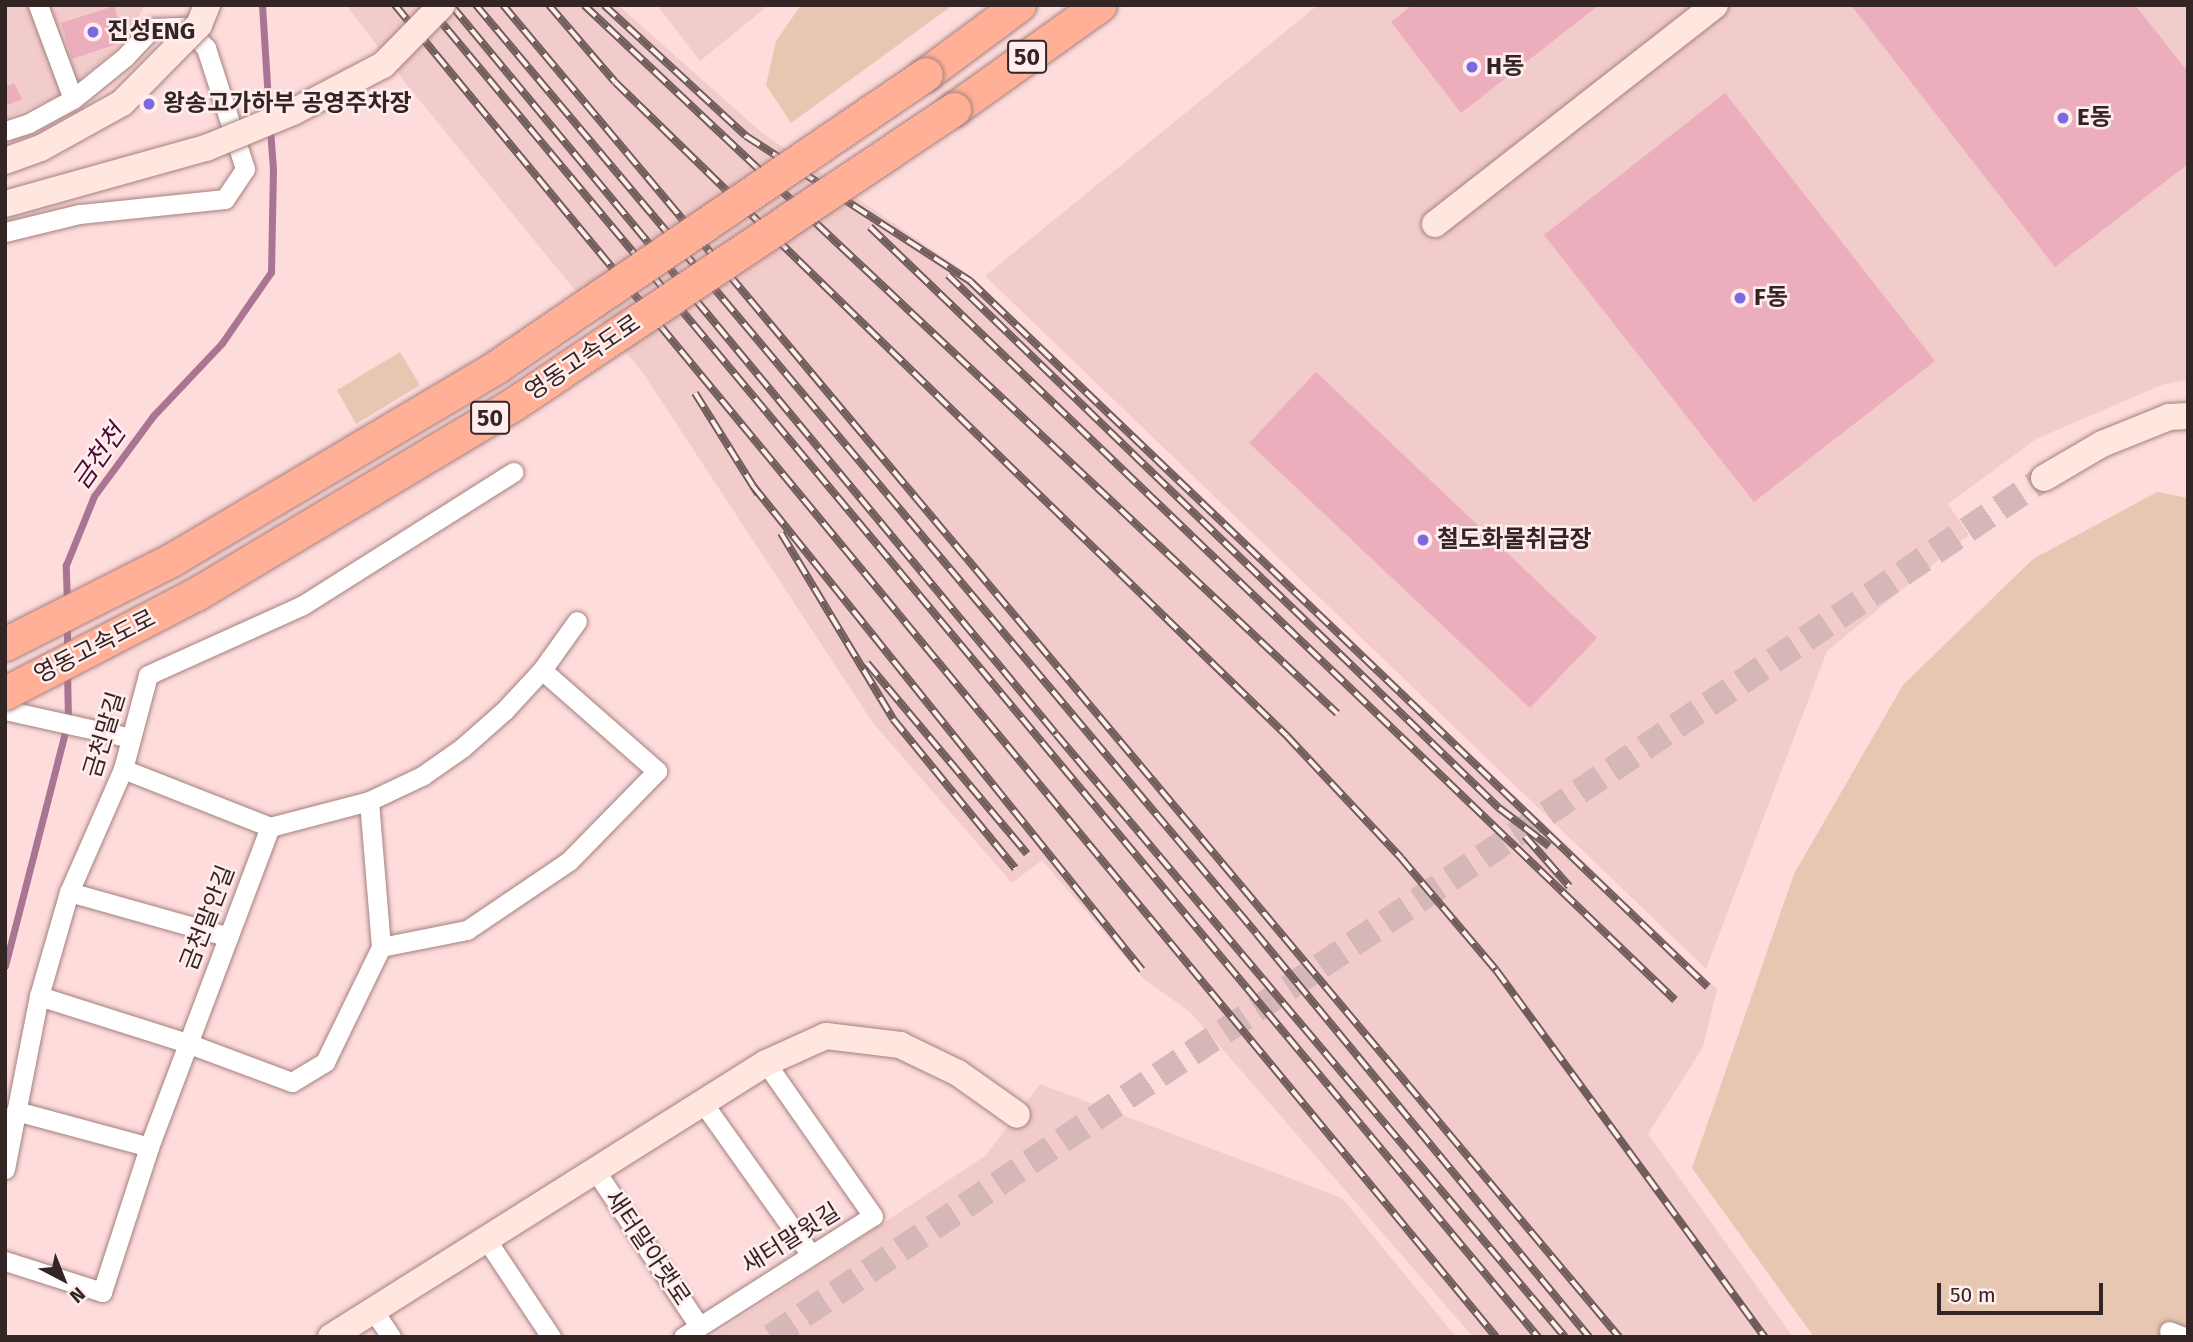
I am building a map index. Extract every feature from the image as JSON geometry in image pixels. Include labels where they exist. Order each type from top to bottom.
[{"type":"highway","name":"영동고속도로","points":[[5,644],[173,559],[496,367],[926,74],[1019,5]]},
{"type":"highway","name":"영동고속도로","points":[[5,693],[196,594],[512,405],[954,109],[1100,5]]},
{"type":"street","points":[[38,5],[73,99]]},
{"type":"street","points":[[5,161],[41,148],[122,103],[199,26],[207,5]]},
{"type":"street","points":[[5,204],[206,148],[293,112],[383,65],[442,5]]},
{"type":"street","points":[[1435,224],[1714,5]]},
{"type":"street","points":[[5,131],[29,123],[73,99],[125,57],[152,28],[186,27],[206,48],[245,169],[225,199],[79,214],[5,232]]},
{"type":"street","points":[[2044,478],[2102,444],[2169,417],[2188,416]]},
{"type":"street","name":"금천말길","points":[[5,1169],[39,996],[69,892],[123,769],[148,675],[303,605],[513,472]]},
{"type":"street","points":[[123,769],[270,827],[369,801],[422,776],[462,748],[504,711],[542,670],[577,621]]},
{"type":"street","points":[[381,947],[467,930],[569,861],[657,771],[542,670]]},
{"type":"street","points":[[5,710],[131,738]]},
{"type":"street","points":[[39,996],[187,1043],[292,1082],[325,1062],[381,947],[369,801]]},
{"type":"street","name":"금천말안길","points":[[5,1261],[102,1292],[149,1147],[226,936],[270,827]]},
{"type":"street","points":[[69,892],[226,936]]},
{"type":"street","name":"새터말아랫로","points":[[331,1337],[766,1063],[827,1036],[900,1045],[958,1073],[1017,1115]]},
{"type":"street","name":"새터말윗길","points":[[691,1331],[873,1216],[766,1063]]},
{"type":"street","points":[[703,1103],[811,1255]]},
{"type":"street","points":[[16,1111],[149,1147]]},
{"type":"street","name":"새터말아랫로","points":[[595,1170],[691,1331]]},
{"type":"street","points":[[486,1239],[551,1337]]},
{"type":"street","points":[[373,1310],[391,1337]]},
{"type":"shaded area","points":[[5,5],[145,5],[126,41],[61,95],[5,119]]},
{"type":"shaded area","points":[[346,5],[618,5],[761,132],[972,277],[1717,989],[1703,1047],[1648,1134],[1793,1337],[1473,1337],[1190,1012],[1144,979],[1042,860],[1012,883],[873,723],[643,373],[411,90]]},
{"type":"shaded area","points":[[657,5],[769,5],[700,61]]},
{"type":"shaded area","points":[[801,5],[953,5],[791,123],[766,85],[776,41]]},
{"type":"shaded area","points":[[1318,5],[2188,5],[2188,380],[2164,384],[2036,439],[1948,504],[1969,535],[1827,651],[1706,969],[985,276]]},
{"type":"shaded area","points":[[400,352],[420,385],[356,424],[337,390]]},
{"type":"shaded area","points":[[2157,492],[2188,498],[2188,1337],[1814,1337],[1692,1168],[1794,874],[1903,685],[2033,559]]},
{"type":"shaded area","points":[[1040,1084],[1342,1198],[1456,1337],[711,1337],[985,1156]]},
{"type":"building","name":"H동","points":[[1412,5],[1599,5],[1461,113],[1391,22]]},
{"type":"building","name":"E동","points":[[1851,5],[2135,5],[2188,72],[2188,164],[2055,267]]},
{"type":"building","name":"진성ENG","points":[[114,6],[126,41],[72,59],[61,23]]},
{"type":"building","points":[[14,83],[22,99],[5,106],[5,87]]},
{"type":"building","name":"F동","points":[[1725,93],[1935,361],[1754,502],[1544,235]]},
{"type":"building","name":"철도화물취급장","points":[[1316,372],[1597,638],[1530,708],[1249,443]]},
{"type":"waterway","name":"금천천","points":[[262,5],[269,117]]},
{"type":"waterway","name":"금천천","points":[[67,603],[66,565],[94,496],[153,416],[222,343],[271,272],[273,169],[270,129]]},
{"type":"waterway","name":"금천천","points":[[67,625],[67,652]]},
{"type":"waterway","name":"금천천","points":[[5,966],[68,721],[67,670]]},
{"type":"tunnel","points":[[771,1337],[2044,478]]},
{"type":"railway","points":[[395,5],[1496,1337]]},
{"type":"railway","points":[[427,5],[1538,1337]]},
{"type":"railway","points":[[451,5],[1056,734],[1565,1337]]},
{"type":"railway","points":[[476,5],[1256,933],[1589,1337]]},
{"type":"railway","points":[[503,5],[1619,1337]]},
{"type":"railway","points":[[549,5],[615,82],[1287,736],[1401,858],[1496,970],[1765,1337]]},
{"type":"railway","points":[[584,5],[1337,713]]},
{"type":"railway","points":[[604,5],[746,136],[970,281],[1708,987]]},
{"type":"railway","points":[[870,227],[1675,1000]]},
{"type":"railway","points":[[948,275],[1499,808],[1549,846]]},
{"type":"railway","points":[[695,393],[758,494]]},
{"type":"railway","points":[[753,486],[1142,970]]},
{"type":"railway","points":[[781,533],[893,719],[1015,868]]},
{"type":"railway","points":[[867,663],[1027,854]]},
{"type":"railway","points":[[1525,836],[1569,886]]},
{"type":"place","name":"진성ENG","points":[[93,32]]},
{"type":"place","name":"H동","points":[[1472,67]]},
{"type":"place","name":"왕송고가하부 공영주차장","points":[[149,104]]},
{"type":"place","name":"E동","points":[[2063,118]]},
{"type":"place","name":"F동","points":[[1740,298]]},
{"type":"place","name":"철도화물취급장","points":[[1423,540]]}]
